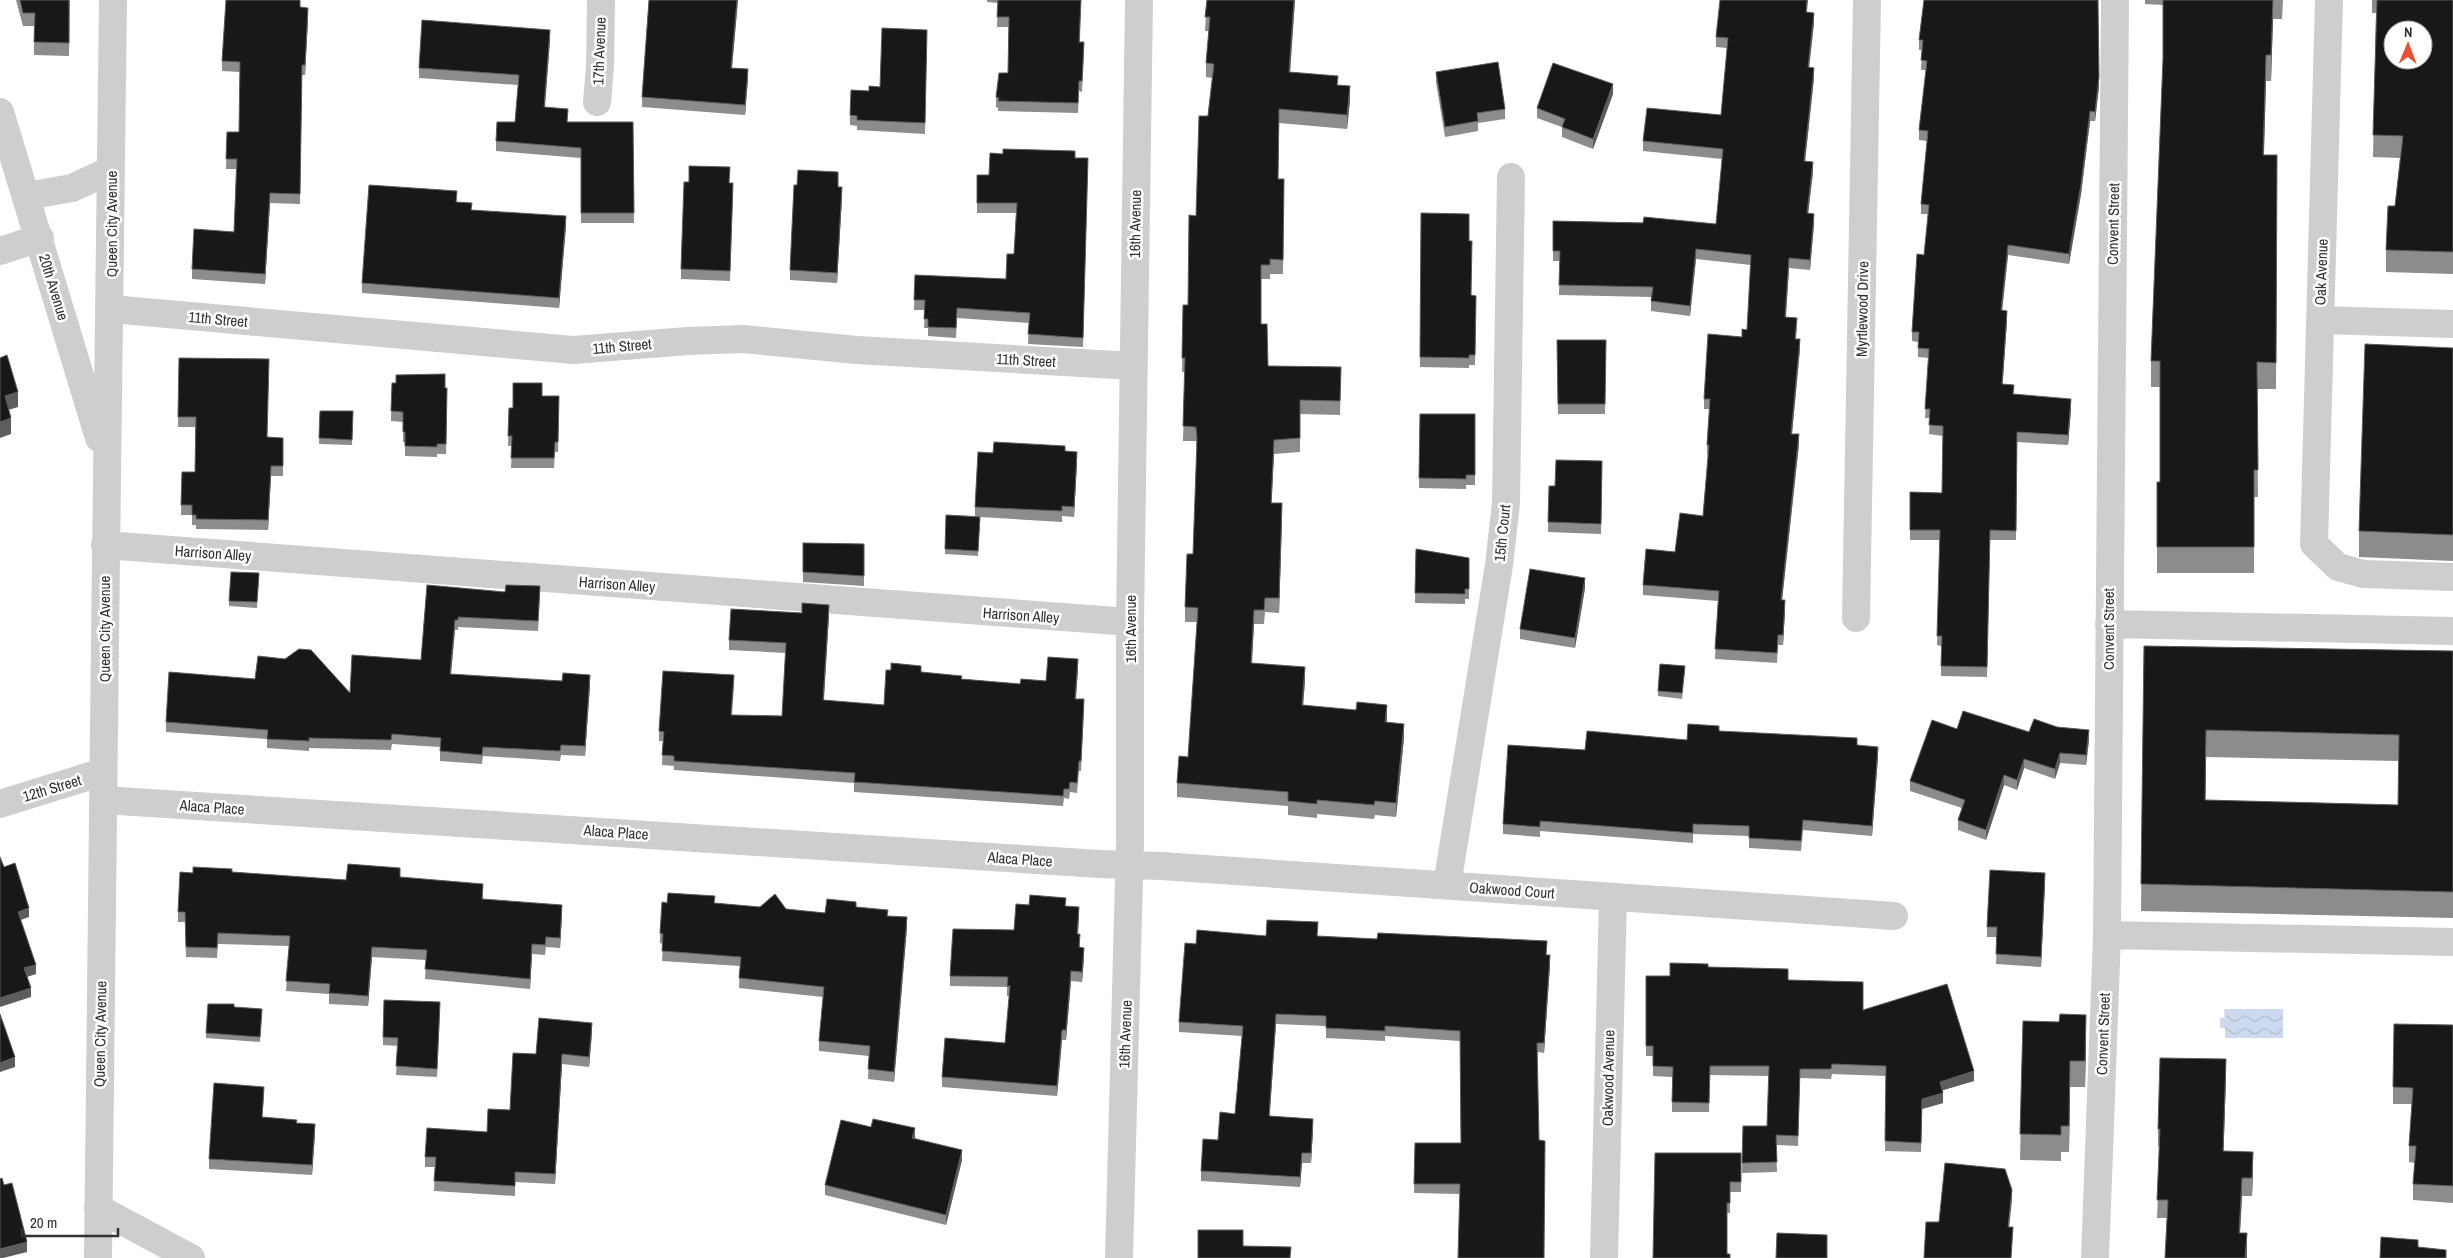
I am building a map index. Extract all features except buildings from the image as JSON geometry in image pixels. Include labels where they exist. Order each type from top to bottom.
[{"type":"street","name":"Queen City Avenue","points":[[98,1258],[106,462],[111,309],[113,0]]},
{"type":"street","name":"17th Avenue","points":[[596,102],[600,67],[601,0]]},
{"type":"street","name":"16th Avenue","points":[[1119,1258],[1130,865],[1130,622],[1139,0]]},
{"type":"street","name":"Myrtlewood Drive","points":[[1856,618],[1867,0]]},
{"type":"street","name":"Convent Street","points":[[2096,1258],[2107,935],[2108,624],[2115,0]]},
{"type":"street","name":"Oak Avenue","points":[[2329,0],[2314,544],[2338,567],[2363,574],[2453,577]]},
{"type":"street","name":"20th Avenue","points":[[0,112],[40,238],[106,462]]},
{"type":"street","points":[[27,196],[72,188],[111,170]]},
{"type":"street","name":"15th Court","points":[[1447,885],[1499,565],[1506,503],[1511,177]]},
{"type":"street","points":[[0,251],[40,238]]},
{"type":"street","name":"11th Street","points":[[111,309],[572,350],[688,341],[743,339],[857,350],[1133,366]]},
{"type":"street","points":[[2320,320],[2453,324]]},
{"type":"street","name":"Harrison Alley","points":[[105,545],[1130,622]]},
{"type":"street","points":[[2108,624],[2453,631]]},
{"type":"street","name":"12th Street","points":[[0,804],[103,772]]},
{"type":"street","name":"Alaca Place","points":[[103,800],[1130,865]]},
{"type":"street","name":"Oakwood Court","points":[[1130,865],[1894,916]]},
{"type":"street","name":"Oakwood Avenue","points":[[1604,1258],[1613,898]]},
{"type":"street","points":[[2107,935],[2453,942]]},
{"type":"street","points":[[98,1208],[191,1258]]},
{"type":"water","points":[[2224,1009],[2283,1009],[2283,1038],[2225,1038],[2225,1028],[2220,1028],[2220,1018],[2225,1018]]}]
